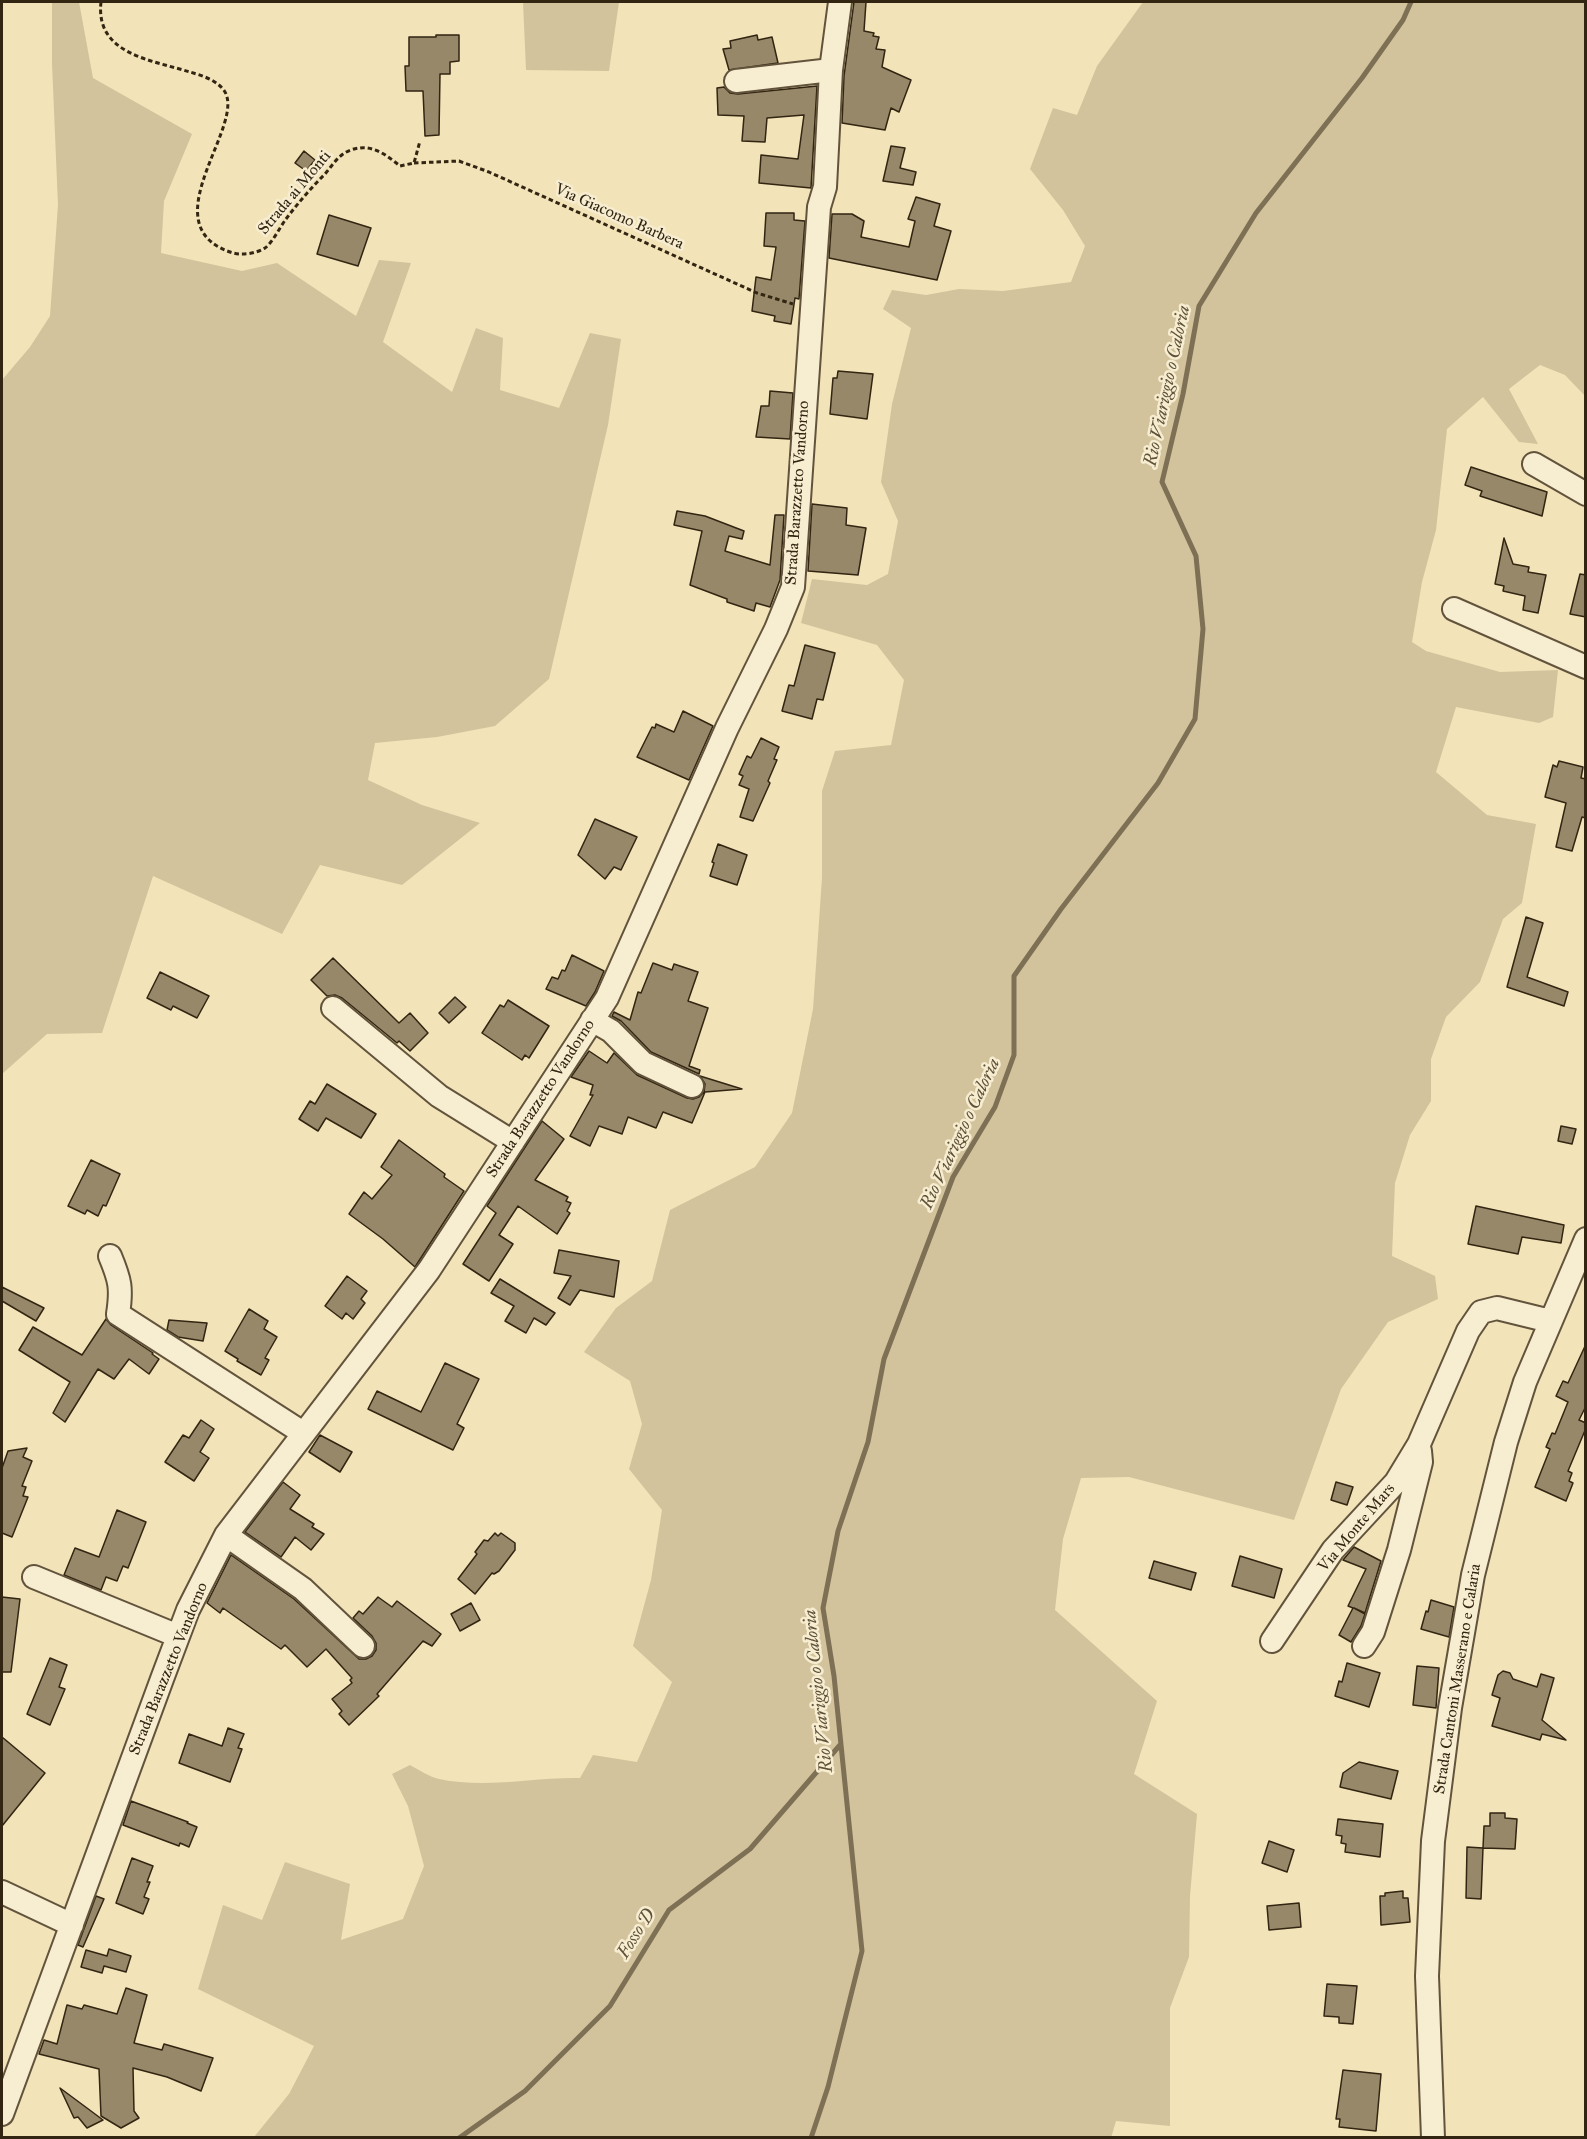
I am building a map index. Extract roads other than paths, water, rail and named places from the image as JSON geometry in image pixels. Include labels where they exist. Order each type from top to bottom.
[{"type":"street","name":"Strada Barazzetto Vandorno","points":[[2,2114],[188,1610],[226,1535],[429,1270],[607,998],[727,728],[776,629],[793,587],[819,207],[825,187],[831,69],[840,2]]},
{"type":"street","points":[[736,81],[831,69]]},
{"type":"street","points":[[1534,464],[1586,494]]},
{"type":"street","points":[[1454,609],[1586,667]]},
{"type":"street","points":[[333,1008],[439,1096],[513,1142]]},
{"type":"street","points":[[592,1020],[611,1030],[643,1063],[692,1086]]},
{"type":"street","name":"Strada Cantoni Masserano e Calaria","points":[[1433,2138],[1426,1976],[1433,1841],[1450,1708],[1473,1575],[1506,1442],[1525,1382],[1586,1239]]},
{"type":"street","points":[[110,1256],[118,1275],[121,1293],[117,1314],[303,1433]]},
{"type":"street","name":"Via Monte Mars","points":[[1272,1641],[1333,1550],[1396,1482],[1419,1444],[1468,1331],[1481,1312],[1497,1308],[1550,1322]]},
{"type":"street","name":"Via Monte Mars","points":[[1364,1647],[1373,1632],[1399,1550],[1420,1462],[1419,1444]]},
{"type":"street","points":[[226,1535],[303,1589],[363,1646]]},
{"type":"street","points":[[34,1576],[178,1636]]},
{"type":"street","points":[[2,1892],[72,1925]]},
{"type":"waterway","name":"Rio Viariggio o Caloria","points":[[811,2138],[828,2087],[862,1951],[834,1676],[823,1608],[838,1531],[868,1442],[884,1359],[953,1177],[995,1107],[1014,1055],[1014,976],[1061,909],[1158,783],[1195,719],[1203,629],[1196,556],[1162,482],[1183,394],[1199,306],[1256,213],[1362,78],[1403,20],[1411,2]]},
{"type":"waterway","name":"Fosso D","points":[[459,2138],[525,2091],[610,2006],[669,1910],[750,1849],[840,1745]]}]
